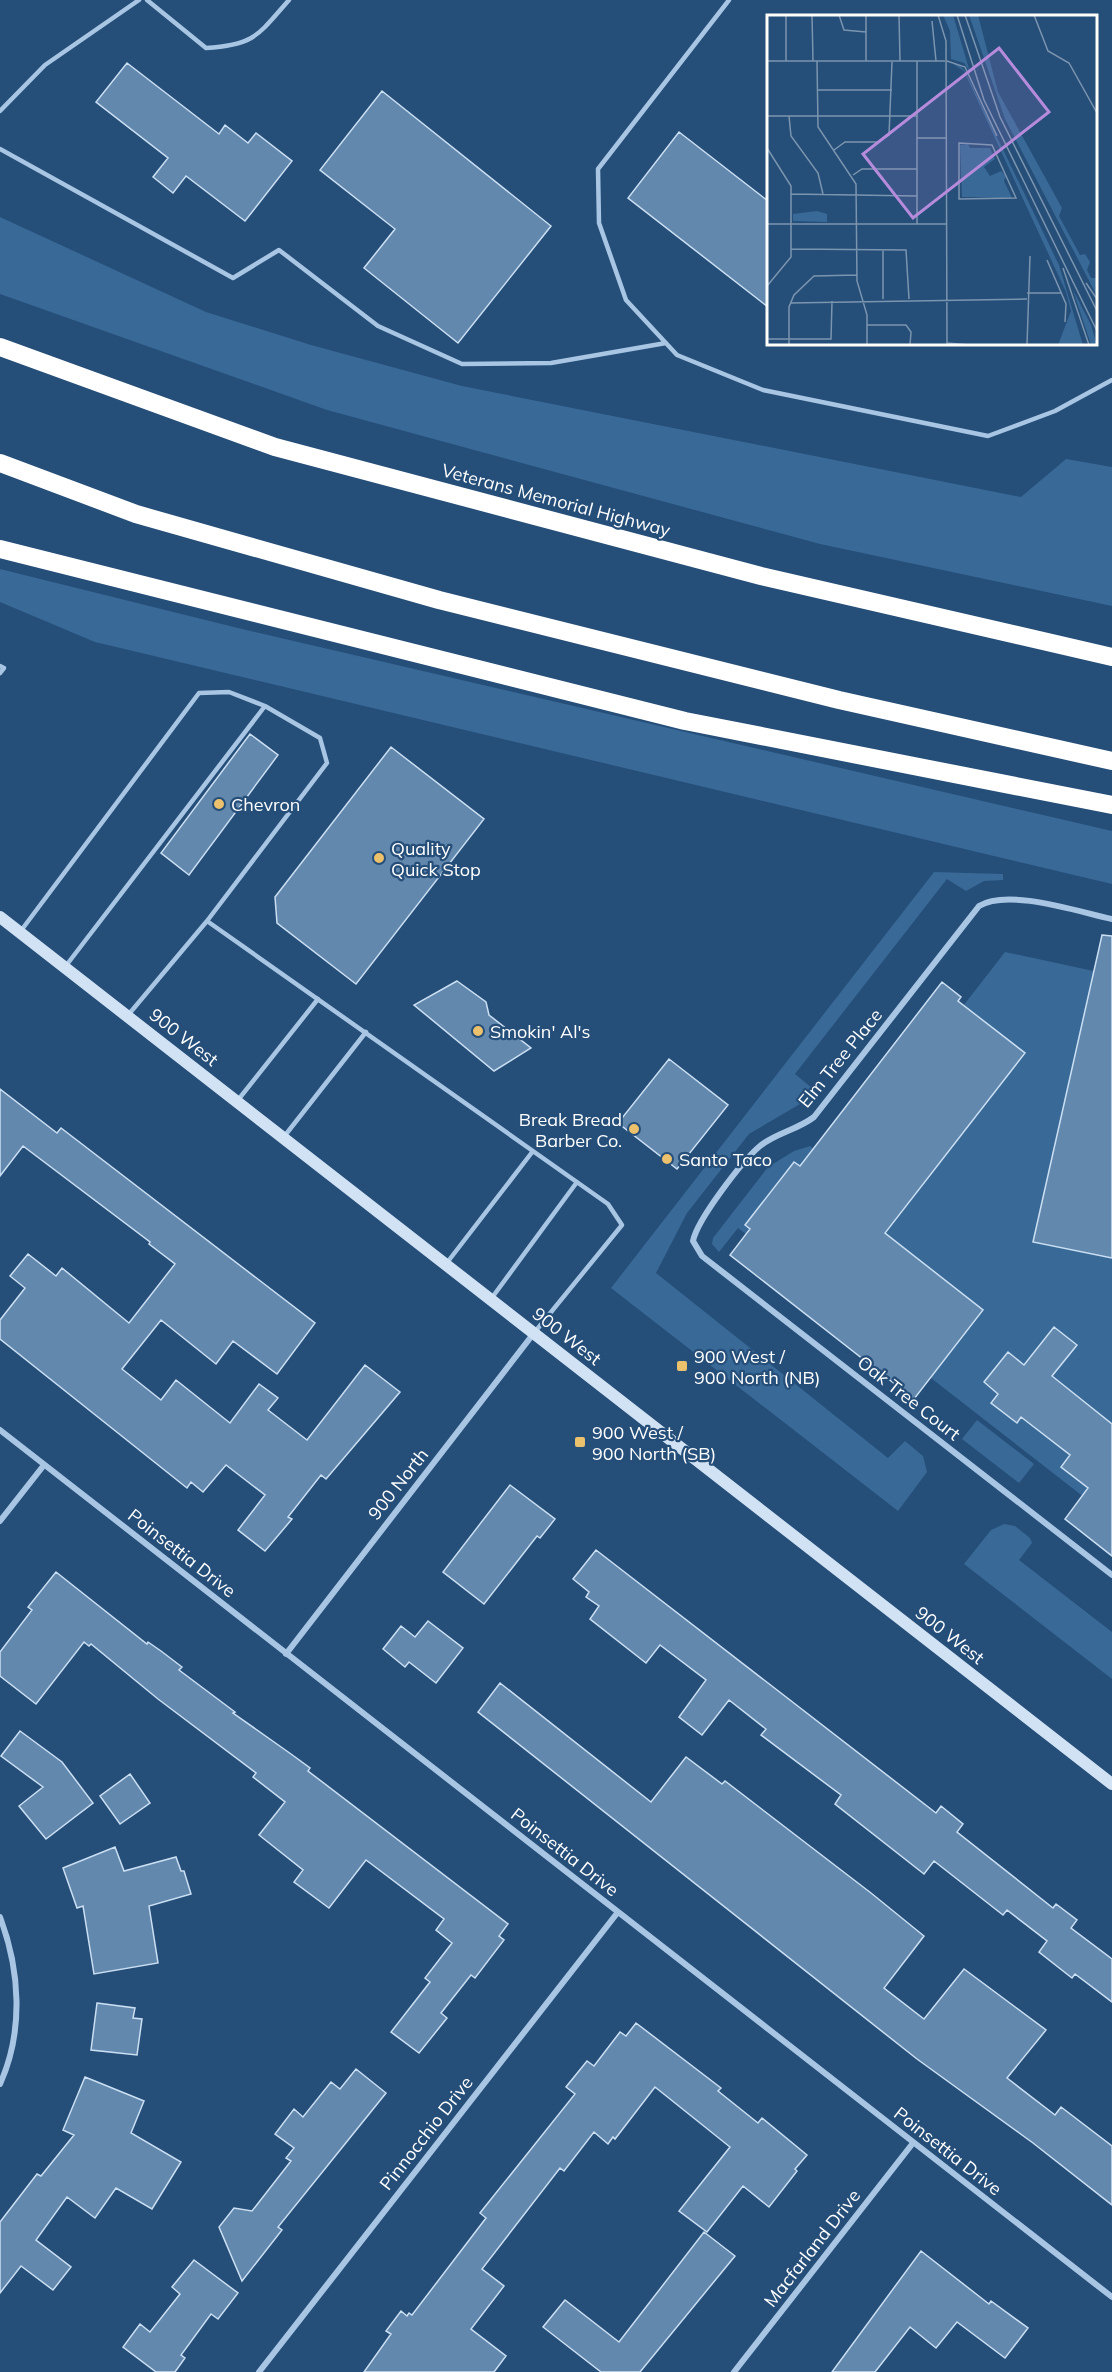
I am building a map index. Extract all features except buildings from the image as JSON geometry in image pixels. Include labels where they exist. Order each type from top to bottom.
[{"type":"highway","name":"Veterans Memorial Highway","points":[[0,347],[275,447],[761,576],[1112,657]]},
{"type":"highway","points":[[0,463],[136,514],[439,600],[839,700],[1112,761]]},
{"type":"highway","points":[[0,549],[685,721],[1112,805]]},
{"type":"main road","name":"900 West","points":[[0,916],[1112,1784]]},
{"type":"street","name":"Elm Tree Place","points":[[693,1242],[698,1224],[749,1157],[772,1138],[804,1125],[814,1117],[979,906],[988,900],[1010,898],[1112,919]]},
{"type":"street","name":"Oak Tree Court","points":[[693,1242],[702,1256],[1112,1575]]},
{"type":"street","name":"900 North","points":[[286,1654],[534,1333]]},
{"type":"street","name":"Poinsettia Drive","points":[[0,1430],[1112,2297]]},
{"type":"street","points":[[0,1521],[44,1465]]},
{"type":"street","name":"Pinnocchio Drive","points":[[259,2372],[618,1912]]},
{"type":"street","points":[[0,1917],[15,1970],[17,2007],[13,2041],[0,2084]]},
{"type":"street","name":"Macfarland Drive","points":[[734,2372],[913,2143]]},
{"type":"lane","points":[[0,111],[45,65],[139,0]]},
{"type":"lane","points":[[147,0],[207,48],[234,46],[256,38],[289,0]]},
{"type":"lane","points":[[729,0],[598,169],[599,223],[626,300],[677,355],[763,390],[988,436],[1055,411],[1112,380]]},
{"type":"lane","points":[[0,149],[233,278],[279,250],[378,326],[462,364],[551,363],[666,343]]},
{"type":"lane","points":[[0,666],[4,668],[0,673]]},
{"type":"lane","points":[[20,932],[199,693],[229,692],[265,706],[320,738],[327,763],[207,921],[127,1016]]},
{"type":"lane","points":[[65,967],[265,706]]},
{"type":"lane","points":[[207,921],[608,1204],[622,1225],[534,1333]]},
{"type":"lane","points":[[237,1101],[318,999]]},
{"type":"lane","points":[[284,1137],[366,1032]]},
{"type":"lane","points":[[446,1264],[533,1151]]},
{"type":"lane","points":[[491,1299],[578,1182]]},
{"type":"shaded area","points":[[0,217],[206,312],[311,345],[462,386],[1021,497],[1066,459],[1112,467],[1112,606],[820,544],[327,410],[0,294]]},
{"type":"shaded area","points":[[0,569],[242,629],[1112,831],[1112,884],[95,642],[0,602]]},
{"type":"shaded area","points":[[934,872],[1003,874],[1003,880],[984,881],[966,891],[947,879],[795,1074],[812,1088],[812,1097],[749,1134],[687,1213],[656,1273],[888,1458],[905,1441],[923,1456],[927,1472],[898,1511],[611,1288]]},
{"type":"shaded area","points":[[1005,952],[1112,975],[1112,1519],[738,1228],[719,1252],[712,1244],[713,1238],[768,1167],[794,1151],[810,1146],[837,1168]]},
{"type":"shaded area","points":[[977,1420],[1034,1464],[1019,1483],[962,1439]]},
{"type":"shaded area","points":[[1004,1524],[1015,1526],[1030,1538],[1032,1543],[1019,1560],[1112,1632],[1112,1679],[964,1564],[991,1530]]},
{"type":"place","name":"Chevron","points":[[219,804]]},
{"type":"place","name":"Quality Quick Stop","points":[[379,858]]},
{"type":"place","name":"Smokin' Al's","points":[[478,1031]]},
{"type":"place","name":"Break Bread Barber Co.","points":[[634,1129]]},
{"type":"place","name":"Santo Taco","points":[[667,1159]]},
{"type":"place","name":"900 West / 900 North (NB)","points":[[682,1366]]},
{"type":"place","name":"900 West / 900 North (SB)","points":[[580,1442]]}]
